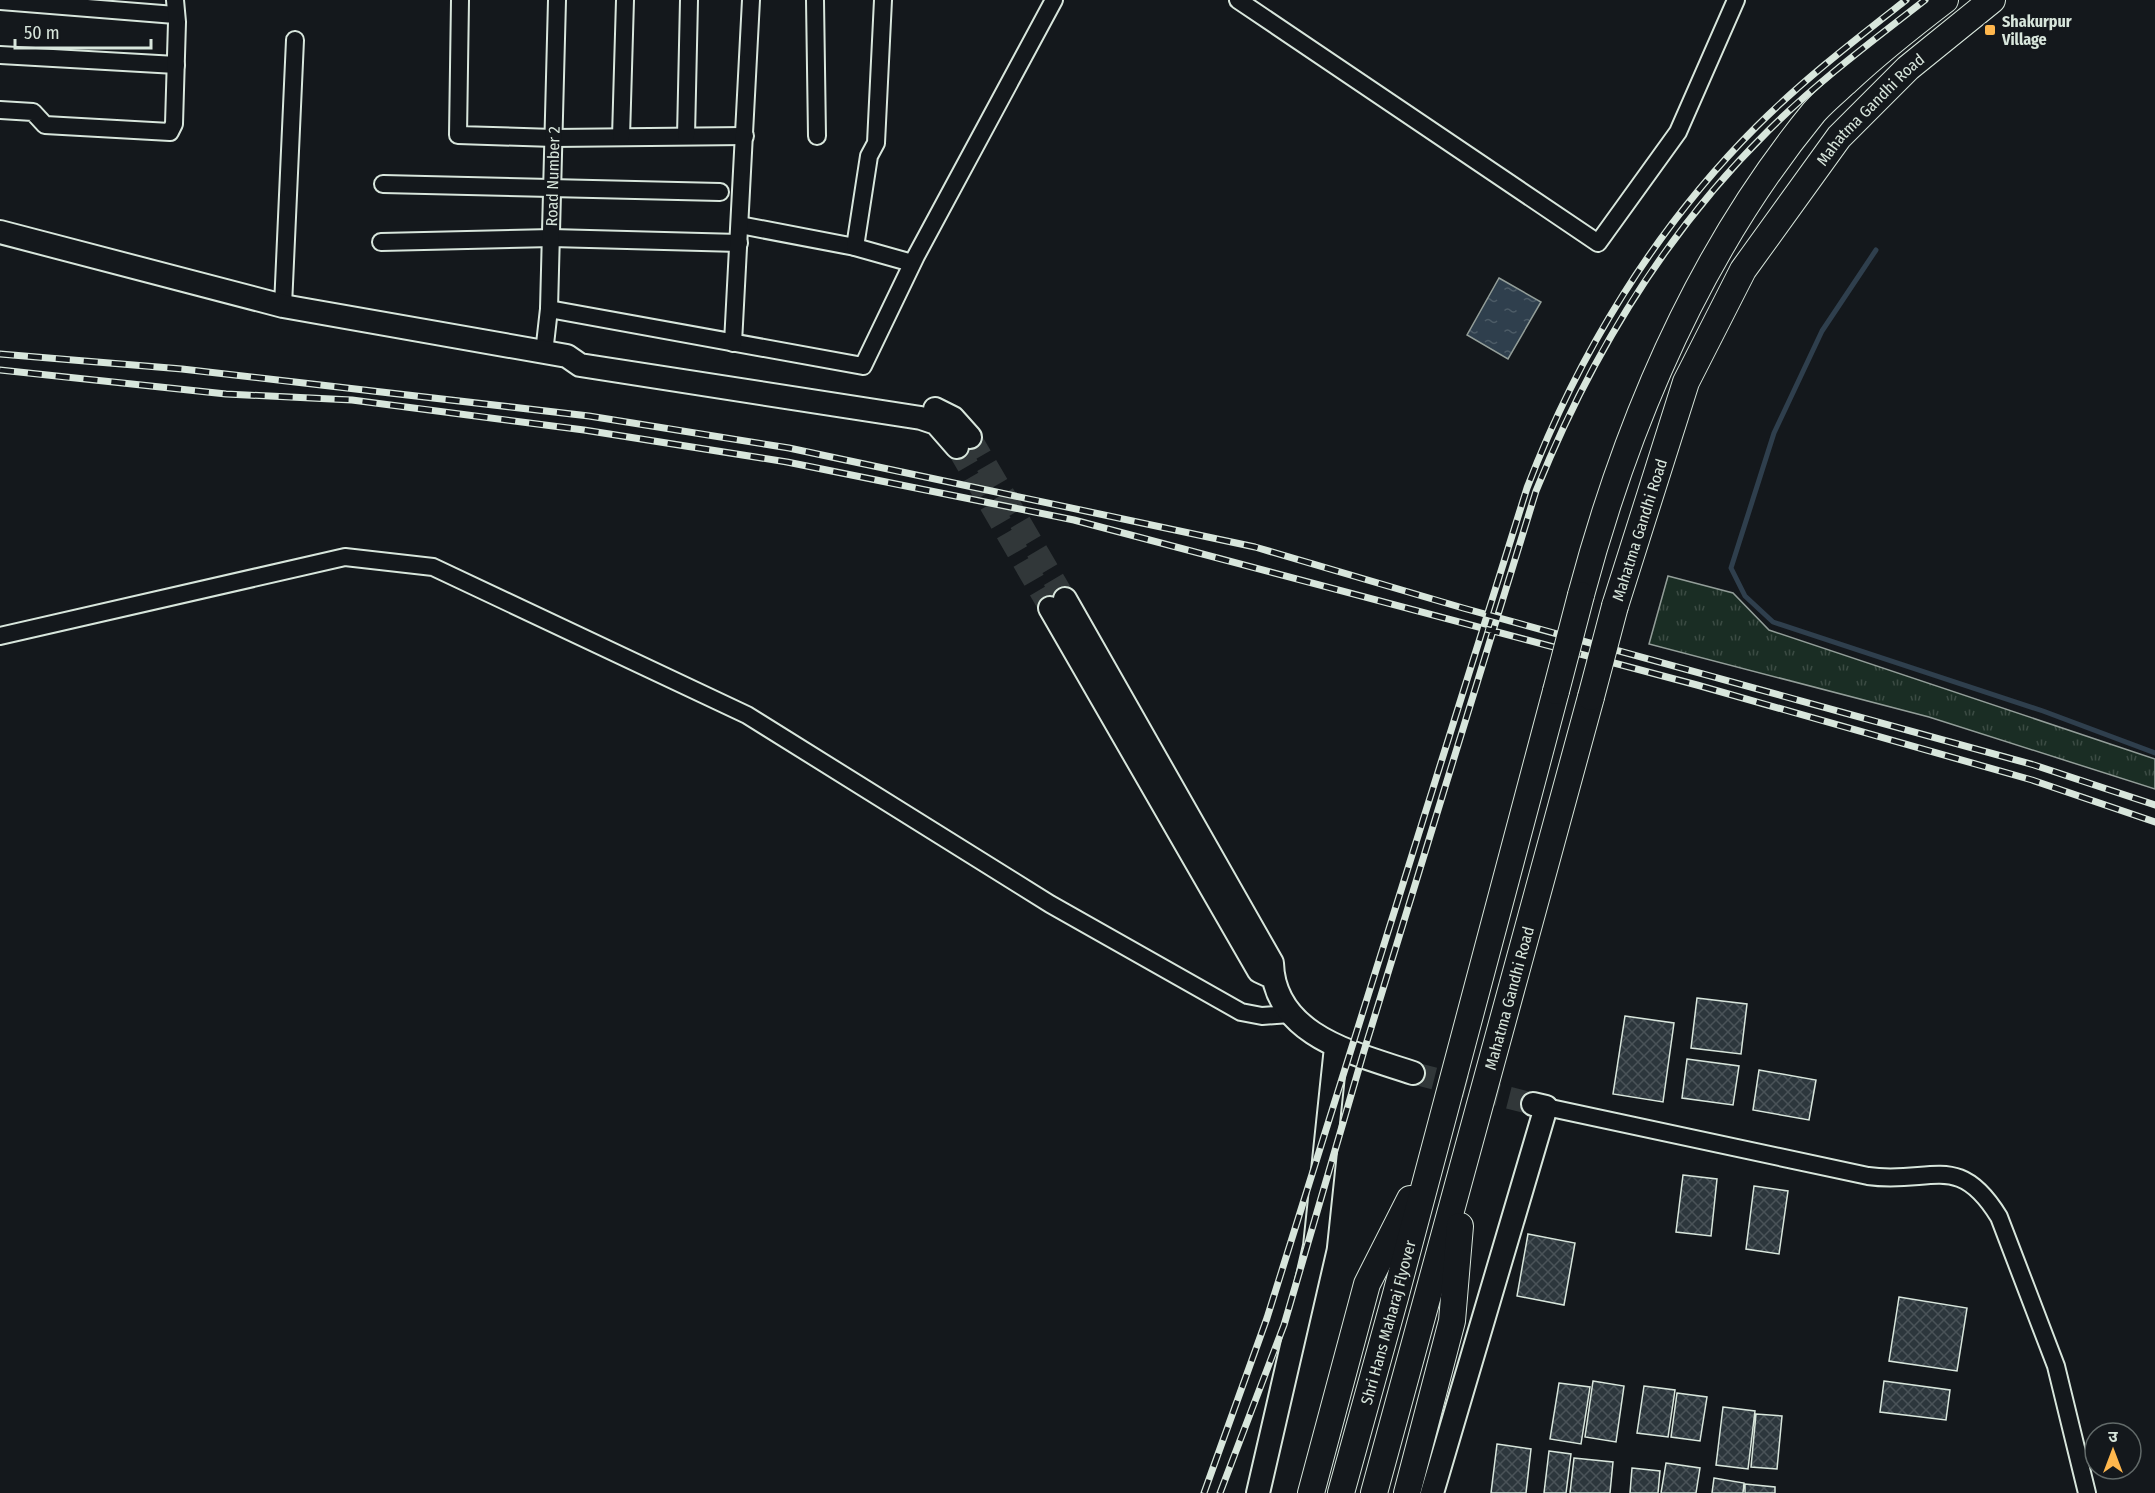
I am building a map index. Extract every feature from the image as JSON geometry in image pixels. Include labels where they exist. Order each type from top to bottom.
[{"type":"main road","name":"Mahatma Gandhi Road","points":[[1466,1157],[1615,606],[1686,382],[1743,270],[1839,137],[1908,68],[1992,0]]},
{"type":"main road","name":"Mahatma Gandhi Road","points":[[1434,1152],[1592,552],[1657,370],[1719,252],[1766,178],[1815,111],[1887,44],[1943,1]]},
{"type":"main road","name":"Shri Hans Maharaj Flyover","points":[[1341,1493],[1434,1152]]},
{"type":"main road","points":[[1311,1493],[1367,1284],[1434,1152]]},
{"type":"main road","name":"Shri Hans Maharaj Flyover","points":[[1374,1493],[1466,1157]]},
{"type":"main road","points":[[1407,1493],[1452,1321],[1466,1157]]},
{"type":"street","points":[[460,0],[458,135],[554,138],[745,136]]},
{"type":"street","name":"Road Number 2","points":[[544,353],[549,309],[552,238],[557,0]]},
{"type":"street","points":[[621,137],[625,0]]},
{"type":"street","points":[[686,136],[689,0]]},
{"type":"street","points":[[733,343],[751,0]]},
{"type":"street","points":[[815,0],[818,136]]},
{"type":"street","points":[[855,247],[869,156],[876,142],[882,0]]},
{"type":"street","points":[[549,309],[862,366],[912,263],[1054,0]]},
{"type":"street","points":[[1238,0],[1598,243],[1678,132],[1736,0]]},
{"type":"street","points":[[0,1],[175,7],[177,22],[174,124],[170,132],[45,125],[33,112],[0,110]]},
{"type":"street","points":[[283,306],[295,40]]},
{"type":"street","points":[[0,55],[176,65]]},
{"type":"street","points":[[383,184],[720,192]]},
{"type":"street","points":[[740,225],[855,247],[912,263]]},
{"type":"street","points":[[0,232],[283,306],[567,356],[580,365],[921,418],[936,423],[964,442]]},
{"type":"street","points":[[381,242],[552,238],[739,243]]},
{"type":"street","points":[[0,636],[345,557],[433,567],[747,715],[1050,904],[1241,1012],[1262,1016],[1290,1014]]},
{"type":"street","points":[[1058,603],[1258,971],[1272,977],[1290,1014],[1302,1026],[1336,1047],[1413,1073]]},
{"type":"street","points":[[1258,1493],[1315,1246],[1336,1047]]},
{"type":"street","points":[[1432,1493],[1540,1106],[1868,1176],[1891,1179],[1942,1173],[1959,1176],[1974,1184],[1986,1196],[1999,1217],[2056,1366],[2087,1493]]},
{"type":"green space","points":[[1668,576],[1733,593],[1769,630],[2155,759],[2155,789],[1929,717],[1649,644]]},
{"type":"water","points":[[1499,278],[1541,302],[1508,359],[1467,335]]},
{"type":"building","points":[[1697,998],[1747,1004],[1741,1054],[1691,1048]]},
{"type":"building","points":[[1625,1016],[1674,1023],[1663,1102],[1613,1094]]},
{"type":"building","points":[[1687,1059],[1739,1066],[1733,1105],[1682,1098]]},
{"type":"building","points":[[1759,1070],[1816,1080],[1809,1120],[1753,1110]]},
{"type":"building","points":[[1683,1175],[1717,1179],[1711,1236],[1676,1232]]},
{"type":"building","points":[[1754,1186],[1788,1191],[1779,1254],[1746,1249]]},
{"type":"building","points":[[1528,1234],[1575,1243],[1564,1305],[1517,1296]]},
{"type":"building","points":[[1899,1297],[1967,1308],[1957,1371],[1889,1361]]},
{"type":"building","points":[[1593,1381],[1624,1386],[1616,1442],[1585,1437]]},
{"type":"building","points":[[1884,1381],[1950,1390],[1946,1420],[1880,1412]]},
{"type":"building","points":[[1559,1383],[1590,1387],[1581,1444],[1550,1439]]},
{"type":"building","points":[[1644,1386],[1675,1390],[1668,1437],[1637,1433]]},
{"type":"building","points":[[1677,1393],[1707,1397],[1700,1441],[1671,1437]]},
{"type":"building","points":[[1723,1407],[1755,1411],[1748,1469],[1716,1465]]},
{"type":"building","points":[[1756,1414],[1782,1416],[1777,1469],[1751,1467]]},
{"type":"building","points":[[1497,1444],[1531,1449],[1526,1493],[1491,1493]]},
{"type":"building","points":[[1549,1451],[1571,1454],[1566,1493],[1544,1493]]},
{"type":"building","points":[[1574,1458],[1613,1462],[1610,1493],[1570,1493]]},
{"type":"building","points":[[1666,1463],[1700,1468],[1696,1493],[1661,1493]]},
{"type":"building","points":[[1632,1468],[1660,1471],[1658,1493],[1630,1493]]},
{"type":"building","points":[[1714,1478],[1744,1483],[1743,1493],[1712,1493]]},
{"type":"building","points":[[1745,1484],[1775,1487],[1775,1493],[1745,1493]]},
{"type":"waterway","points":[[1876,250],[1822,331],[1774,433],[1731,568],[1745,596],[1773,622],[2043,711],[2155,753]]},
{"type":"tunnel","points":[[970,437],[1065,599]]},
{"type":"tunnel","points":[[957,447],[1050,608]]},
{"type":"tunnel","points":[[1413,1073],[1533,1104]]},
{"type":"railway","points":[[1204,1493],[1267,1318],[1527,488],[1570,389],[1595,341],[1653,250],[1720,165],[1793,93],[1906,0]]},
{"type":"railway","points":[[1220,1493],[1284,1325],[1364,1051],[1536,491],[1557,441],[1580,393],[1633,299],[1695,212],[1730,171],[1786,113],[1844,63],[1925,0]]},
{"type":"railway","points":[[0,354],[182,369],[589,416],[789,448],[1255,547],[1463,608],[2034,765],[2155,805]]},
{"type":"railway","points":[[0,370],[226,394],[352,400],[584,430],[787,462],[1074,520],[1697,685],[2032,780],[2155,822]]},
{"type":"place","name":"Shakurpur Village","points":[[1990,30]]}]
